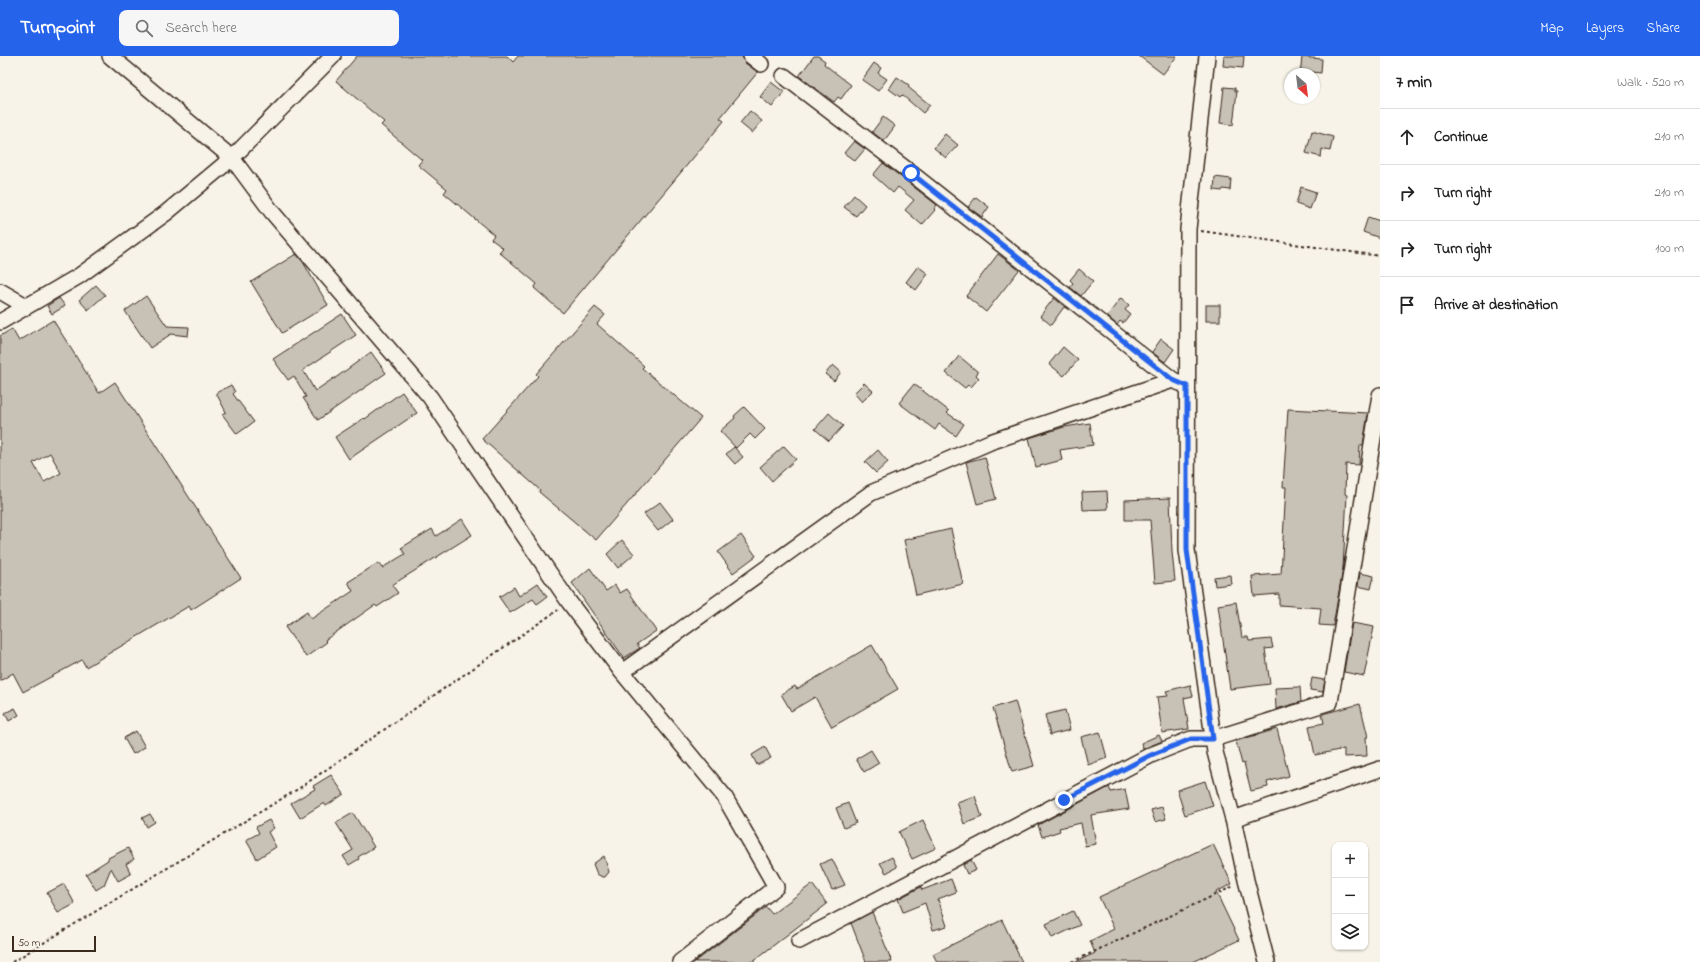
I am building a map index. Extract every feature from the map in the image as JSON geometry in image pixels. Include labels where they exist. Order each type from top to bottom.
[{"type":"street","points":[[110,56],[232,158],[272,212],[430,397],[569,602],[622,672],[724,796],[776,887],[680,962]]},
{"type":"street","points":[[0,322],[86,271],[166,213],[232,158],[333,56]]},
{"type":"street","points":[[1207,56],[1188,229],[1187,550],[1215,752],[1233,819],[1246,880],[1267,962]]},
{"type":"street","points":[[784,76],[911,173],[1173,380],[1187,386]]},
{"type":"street","points":[[0,291],[26,306]]},
{"type":"street","points":[[622,672],[871,493],[990,442],[1173,380]]},
{"type":"street","points":[[799,941],[1151,755],[1191,739],[1213,739],[1330,702],[1380,395]]},
{"type":"street","points":[[1233,819],[1380,769]]},
{"type":"path","points":[[1188,229],[1380,256]]},
{"type":"path","points":[[12,962],[298,789],[569,602]]},
{"type":"path","points":[[1072,962],[1246,880]]},
{"type":"building","points":[[357,56],[507,56],[513,62],[518,56],[742,56],[745,63],[758,72],[720,118],[724,121],[563,313],[534,288],[537,284],[499,252],[503,248],[491,239],[494,235],[444,193],[447,189],[418,165],[422,160],[381,125],[384,122],[336,81]]},
{"type":"building","points":[[814,56],[818,56],[825,61],[824,64],[851,85],[841,99],[838,97],[834,102],[799,76]]},
{"type":"building","points":[[1139,56],[1177,56],[1163,74]]},
{"type":"building","points":[[1224,56],[1244,56],[1243,68],[1223,66]]},
{"type":"building","points":[[1302,57],[1322,59],[1321,73],[1320,68],[1301,68]]},
{"type":"building","points":[[874,63],[881,68],[878,73],[887,79],[878,91],[862,80]]},
{"type":"building","points":[[897,77],[909,85],[908,87],[930,105],[923,113],[902,95],[900,97],[889,89]]},
{"type":"building","points":[[771,82],[784,92],[772,107],[760,97]]},
{"type":"building","points":[[1224,87],[1235,88],[1235,91],[1237,91],[1233,125],[1220,123]]},
{"type":"building","points":[[750,111],[762,121],[752,133],[740,123]]},
{"type":"building","points":[[883,117],[895,126],[884,141],[872,132]]},
{"type":"building","points":[[1312,131],[1333,137],[1330,151],[1322,149],[1321,157],[1306,153]]},
{"type":"building","points":[[945,134],[958,145],[946,158],[934,148]]},
{"type":"building","points":[[854,141],[865,149],[855,161],[844,153]]},
{"type":"building","points":[[883,163],[937,205],[934,209],[935,210],[922,225],[905,210],[914,200],[898,187],[893,193],[873,175]]},
{"type":"building","points":[[1215,177],[1231,179],[1230,190],[1214,190]]},
{"type":"building","points":[[1301,187],[1316,192],[1310,209],[1296,204]]},
{"type":"building","points":[[854,195],[865,205],[856,216],[844,207]]},
{"type":"building","points":[[976,197],[989,207],[982,217],[968,207]]},
{"type":"building","points":[[1368,217],[1380,221],[1380,238],[1363,232]]},
{"type":"building","points":[[296,254],[303,262],[328,305],[282,333],[251,282]]},
{"type":"building","points":[[998,254],[1019,270],[986,312],[966,296]]},
{"type":"building","points":[[918,266],[928,274],[916,290],[906,282]]},
{"type":"building","points":[[1079,269],[1093,281],[1081,296],[1070,287],[1073,283],[1070,280]]},
{"type":"building","points":[[96,285],[105,295],[88,310],[79,300]]},
{"type":"building","points":[[146,296],[167,326],[189,327],[188,336],[171,334],[150,348],[125,311]]},
{"type":"building","points":[[59,298],[65,306],[52,314],[47,306]]},
{"type":"building","points":[[1054,298],[1069,310],[1064,307],[1051,325],[1040,316]]},
{"type":"building","points":[[1121,298],[1129,305],[1125,310],[1130,314],[1123,323],[1120,321],[1117,325],[1107,316]]},
{"type":"building","points":[[1206,305],[1220,305],[1220,321],[1206,321]]},
{"type":"building","points":[[595,307],[605,315],[597,324],[644,366],[642,368],[701,418],[596,540],[539,492],[540,490],[482,439],[538,376],[536,374]]},
{"type":"building","points":[[342,314],[356,335],[303,370],[315,391],[371,352],[386,373],[318,420],[303,398],[306,397],[294,376],[288,380],[273,359]]},
{"type":"building","points":[[53,320],[99,393],[115,382],[241,578],[191,610],[189,606],[86,667],[82,660],[23,692],[13,673],[0,681],[0,336],[12,329],[19,341]],"holes":[[[50,453],[61,473],[44,482],[33,463]]]},
{"type":"building","points":[[1161,339],[1174,349],[1165,362],[1152,352]]},
{"type":"building","points":[[1063,347],[1078,360],[1064,376],[1049,364]]},
{"type":"building","points":[[959,356],[978,372],[976,375],[979,378],[971,387],[968,385],[965,388],[946,373]]},
{"type":"building","points":[[833,365],[841,372],[834,381],[825,374]]},
{"type":"building","points":[[864,383],[873,391],[862,402],[854,393]]},
{"type":"building","points":[[914,384],[949,411],[947,413],[964,424],[956,436],[939,424],[935,430],[899,403]]},
{"type":"building","points":[[231,385],[235,392],[233,394],[254,422],[237,434],[222,414],[226,412],[216,393]]},
{"type":"building","points":[[402,392],[417,413],[349,459],[335,437],[364,418],[365,419]]},
{"type":"building","points":[[744,407],[765,429],[755,439],[750,434],[736,448],[720,431],[735,418],[734,416]]},
{"type":"building","points":[[1288,409],[1368,413],[1363,445],[1360,445],[1359,465],[1346,464],[1345,494],[1347,495],[1343,568],[1333,626],[1319,625],[1321,608],[1279,605],[1279,594],[1254,596],[1252,576],[1281,574],[1286,487],[1283,487]]},
{"type":"building","points":[[829,413],[843,426],[829,441],[815,429]]},
{"type":"building","points":[[1090,423],[1093,445],[1060,450],[1062,460],[1036,467],[1029,438],[1064,427]]},
{"type":"building","points":[[784,446],[796,459],[772,481],[760,467]]},
{"type":"building","points":[[734,447],[743,457],[735,464],[726,454]]},
{"type":"building","points":[[878,450],[888,462],[876,473],[865,462]]},
{"type":"building","points":[[985,457],[996,499],[977,504],[966,462]]},
{"type":"building","points":[[1107,491],[1108,509],[1083,510],[1082,492]]},
{"type":"building","points":[[1170,498],[1172,552],[1175,581],[1155,583],[1150,520],[1125,520],[1125,500]]},
{"type":"building","points":[[660,502],[673,519],[658,531],[644,514]]},
{"type":"building","points":[[462,519],[472,535],[392,585],[398,593],[377,607],[375,605],[325,640],[327,642],[306,657],[285,627],[307,612],[311,619],[353,591],[348,582],[378,563],[382,568],[405,554],[401,548],[432,529],[436,536]]},
{"type":"building","points":[[951,529],[963,584],[916,595],[904,540]]},
{"type":"building","points":[[741,535],[756,556],[733,573],[718,552]]},
{"type":"building","points":[[622,540],[634,554],[618,568],[607,554]]},
{"type":"building","points":[[590,568],[606,591],[615,585],[620,593],[627,589],[656,631],[637,644],[640,648],[624,658],[572,583]]},
{"type":"building","points":[[1360,573],[1374,576],[1371,589],[1358,586]]},
{"type":"building","points":[[1230,575],[1231,584],[1215,586],[1214,577]]},
{"type":"building","points":[[538,583],[547,597],[537,604],[533,599],[510,613],[499,597],[514,587],[519,596]]},
{"type":"building","points":[[1236,602],[1242,637],[1248,637],[1249,641],[1271,639],[1273,648],[1265,649],[1270,684],[1230,689],[1218,605]]},
{"type":"building","points":[[1352,623],[1374,627],[1364,676],[1344,672]]},
{"type":"building","points":[[872,645],[898,689],[832,727],[815,697],[791,711],[781,694],[795,686],[797,689]]},
{"type":"building","points":[[1312,678],[1325,680],[1323,692],[1310,690]]},
{"type":"building","points":[[1190,685],[1193,696],[1184,698],[1189,729],[1162,733],[1157,697],[1168,696],[1166,691]]},
{"type":"building","points":[[1300,687],[1301,702],[1276,709],[1275,688]]},
{"type":"building","points":[[1015,701],[1034,766],[1012,772],[993,708]]},
{"type":"building","points":[[1360,704],[1368,737],[1366,737],[1367,756],[1344,757],[1344,749],[1315,755],[1309,726],[1324,723],[1322,714]]},
{"type":"building","points":[[15,708],[19,715],[9,721],[5,713]]},
{"type":"building","points":[[1065,710],[1070,730],[1050,735],[1045,715]]},
{"type":"building","points":[[1277,729],[1289,776],[1267,782],[1268,787],[1251,791],[1244,763],[1242,764],[1236,741]]},
{"type":"building","points":[[136,731],[145,747],[133,754],[124,738]]},
{"type":"building","points":[[1100,732],[1107,758],[1088,765],[1081,737]]},
{"type":"building","points":[[1159,735],[1162,741],[1143,749],[1141,743]]},
{"type":"building","points":[[765,747],[771,758],[757,765],[752,755]]},
{"type":"building","points":[[871,750],[879,763],[864,772],[856,759]]},
{"type":"building","points":[[331,775],[344,794],[326,806],[324,803],[300,818],[291,803],[315,789],[313,786]]},
{"type":"building","points":[[1205,781],[1213,806],[1185,815],[1177,790]]},
{"type":"building","points":[[1109,787],[1111,792],[1125,789],[1129,809],[1091,815],[1096,844],[1085,846],[1081,823],[1059,828],[1060,831],[1042,837],[1038,825]]},
{"type":"building","points":[[975,796],[982,817],[964,824],[957,802]]},
{"type":"building","points":[[848,803],[856,823],[844,828],[836,808]]},
{"type":"building","points":[[1162,807],[1166,819],[1155,822],[1151,810]]},
{"type":"building","points":[[353,813],[374,847],[358,857],[359,859],[349,865],[343,856],[353,850],[336,823]]},
{"type":"building","points":[[150,814],[155,822],[147,827],[142,818]]},
{"type":"building","points":[[269,820],[274,828],[268,832],[276,847],[257,859],[246,840],[259,833],[256,827]]},
{"type":"building","points":[[923,820],[936,848],[912,859],[899,832]]},
{"type":"building","points":[[1213,844],[1232,884],[1216,892],[1239,940],[1193,962],[1076,962],[1095,953],[1090,941],[1114,929],[1099,897]]},
{"type":"building","points":[[128,848],[134,859],[126,864],[131,874],[118,881],[111,868],[104,885],[96,890],[86,874],[108,860],[108,858]]},
{"type":"building","points":[[604,856],[609,872],[605,877],[602,877],[597,874],[593,864]]},
{"type":"building","points":[[892,857],[897,867],[886,873],[880,863]]},
{"type":"building","points":[[832,859],[845,885],[832,890],[820,864]]},
{"type":"building","points":[[971,860],[976,870],[967,874],[963,865]]},
{"type":"building","points":[[951,879],[956,892],[938,899],[947,926],[933,930],[925,903],[903,912],[898,899],[921,887],[922,890]]},
{"type":"building","points":[[64,884],[75,904],[58,913],[47,893]]},
{"type":"building","points":[[812,884],[827,904],[752,962],[695,962],[766,907],[772,914]]},
{"type":"building","points":[[1073,911],[1080,925],[1052,938],[1046,924]]},
{"type":"building","points":[[872,912],[892,962],[866,962],[851,923]]},
{"type":"building","points":[[1002,920],[1022,962],[937,962],[933,954]]},
{"type":"route","points":[[911,173],[1173,380],[1187,386],[1187,550],[1213,739],[1191,739],[1151,755],[1064,800]]}]
